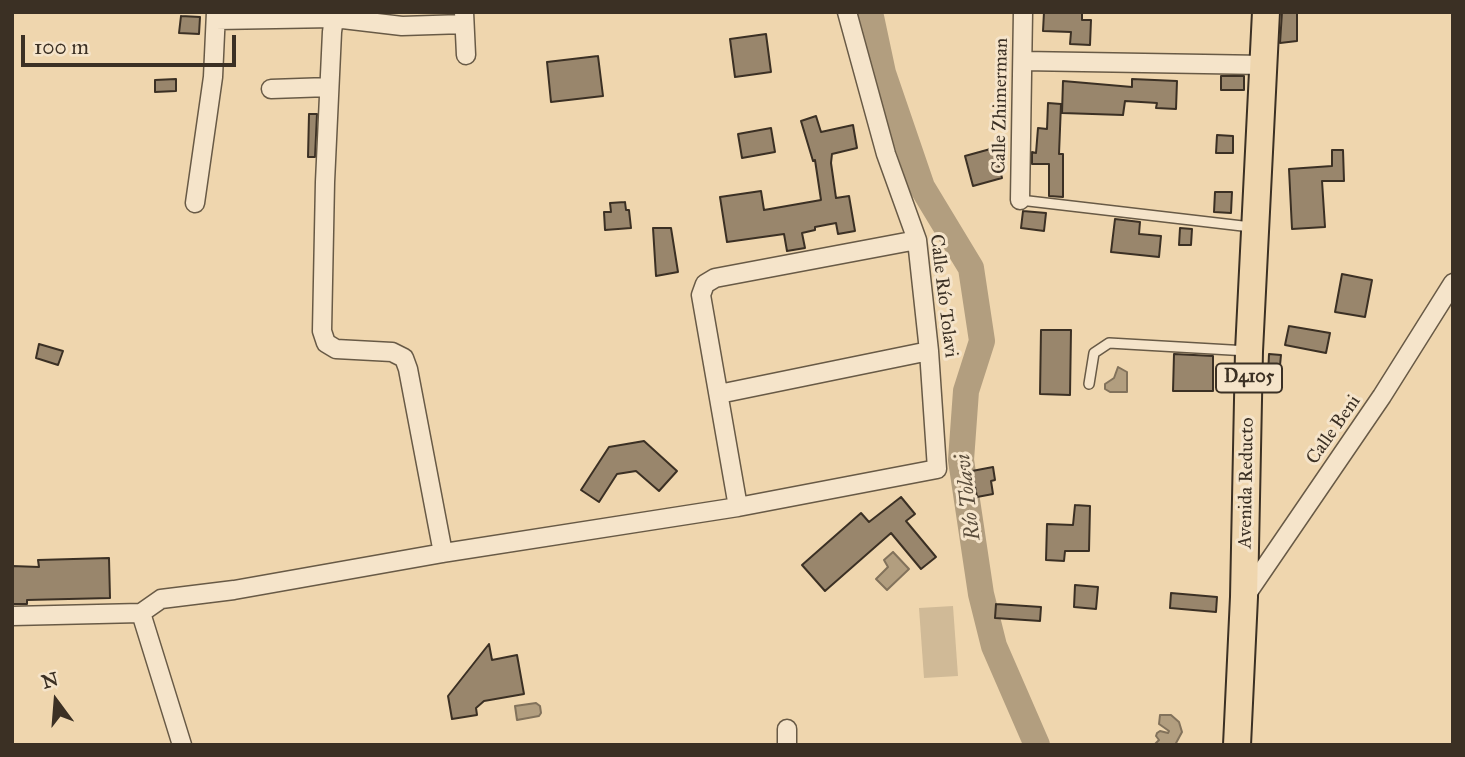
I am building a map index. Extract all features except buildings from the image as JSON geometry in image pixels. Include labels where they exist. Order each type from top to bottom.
[{"type":"main road","name":"Avenida Reducto","points":[[1237,745],[1244,597],[1249,351],[1266,12]]},
{"type":"street","name":"Calle Río Tolavi","points":[[738,507],[937,469],[929,351],[917,240],[886,154],[847,12]]},
{"type":"street","name":"Calle Zhimerman","points":[[1020,200],[1023,12]]},
{"type":"street","points":[[195,203],[213,77],[216,16],[334,18],[402,26],[464,18],[466,55]]},
{"type":"street","points":[[334,18],[329,88],[322,331],[326,343],[335,349],[392,352],[404,358],[443,553]]},
{"type":"street","points":[[1023,61],[1264,65]]},
{"type":"street","points":[[271,89],[329,88]]},
{"type":"street","points":[[12,616],[141,613],[161,599],[234,590],[443,553],[738,507],[701,295],[705,284],[715,278],[917,240]]},
{"type":"street","name":"Calle Beni","points":[[1244,597],[1382,396],[1453,283]]},
{"type":"street","points":[[719,394],[929,351]]},
{"type":"street","points":[[141,613],[182,745]]},
{"type":"lane","points":[[1020,200],[1256,227]]},
{"type":"lane","points":[[1089,384],[1094,353],[1109,342],[1249,351]]},
{"type":"shaded area","points":[[1118,367],[1127,372],[1127,392],[1110,392],[1105,389],[1105,384],[1114,378]]},
{"type":"shaded area","points":[[893,552],[909,569],[887,590],[876,579],[888,567],[884,560]]},
{"type":"shaded area","points":[[953,606],[958,676],[924,678],[919,608]]},
{"type":"shaded area","points":[[536,703],[540,706],[539,716],[517,720],[515,706]]},
{"type":"shaded area","points":[[1160,715],[1171,715],[1179,722],[1182,732],[1175,745],[1155,744],[1159,740],[1157,733],[1169,731],[1159,724]]},
{"type":"waterway","name":"Río Tolavi","points":[[870,12],[883,73],[922,187],[971,268],[982,341],[966,391],[961,460],[981,594],[994,646],[1037,745]]}]
